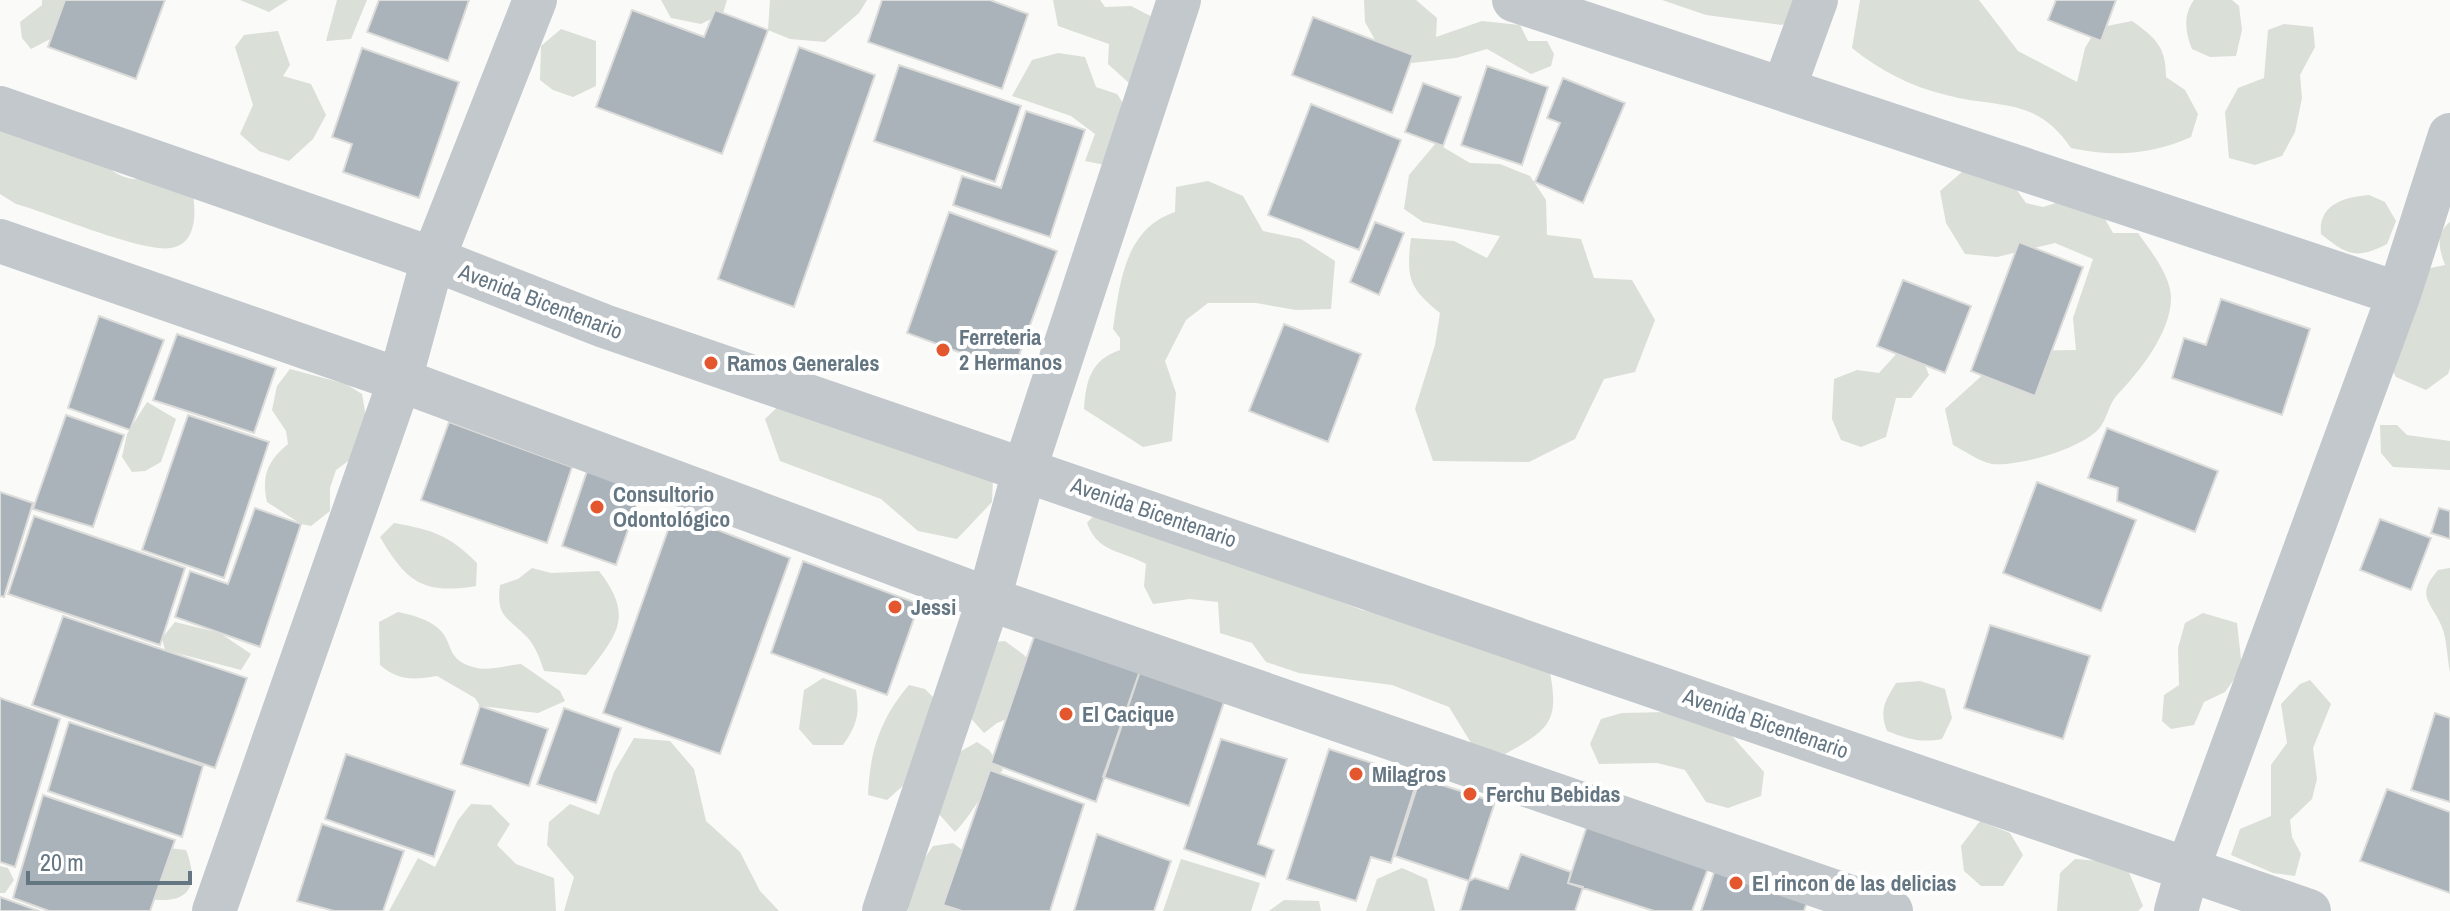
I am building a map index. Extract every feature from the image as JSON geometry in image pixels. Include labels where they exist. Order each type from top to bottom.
[{"type":"street","points":[[214,911],[400,380],[433,259],[535,0]]},
{"type":"street","points":[[884,911],[989,599],[1025,468],[1179,0]]},
{"type":"street","points":[[1514,0],[2399,294]]},
{"type":"street","points":[[1784,88],[1816,0]]},
{"type":"street","name":"Avenida Bicentenario","points":[[0,108],[433,259],[604,326],[2309,911]]},
{"type":"street","points":[[2176,911],[2188,868],[2399,294],[2450,135]]},
{"type":"street","points":[[0,241],[400,380],[989,599],[1891,911]]},
{"type":"shaded area","points":[[42,0],[74,0],[60,34],[31,49],[22,38],[20,22],[42,5]]},
{"type":"shaded area","points":[[240,0],[288,0],[269,12]]},
{"type":"shaded area","points":[[337,0],[367,0],[351,39],[326,41]]},
{"type":"shaded area","points":[[661,0],[727,0],[723,13],[701,24],[671,18]]},
{"type":"shaded area","points":[[770,0],[867,0],[859,13],[825,42],[790,39],[768,30]]},
{"type":"shaded area","points":[[1053,0],[1100,0],[1105,7],[1131,6],[1164,23],[1130,84],[1108,64],[1109,44],[1058,26]]},
{"type":"shaded area","points":[[1364,0],[1416,0],[1437,18],[1436,37],[1482,21],[1520,25],[1528,41],[1547,41],[1554,54],[1551,66],[1531,74],[1487,49],[1456,58],[1403,64],[1384,56],[1365,22]]},
{"type":"shaded area","points":[[1662,0],[1829,0],[1782,25],[1706,15]]},
{"type":"shaded area","points":[[1860,0],[1979,0],[2018,51],[2077,82],[2085,48],[2097,28],[2132,21],[2158,44],[2164,58],[2166,77],[2185,90],[2198,114],[2191,137],[2161,148],[2132,153],[2102,153],[2071,148],[2058,131],[2030,112],[1933,92],[1908,82],[1873,64],[1852,48]]},
{"type":"shaded area","points":[[2194,0],[2232,0],[2239,6],[2242,30],[2236,56],[2210,57],[2192,49],[2186,24]]},
{"type":"shaded area","points":[[2284,24],[2313,27],[2315,47],[2300,75],[2302,98],[2295,132],[2282,156],[2255,165],[2229,158],[2225,112],[2238,88],[2264,78],[2268,30]]},
{"type":"shaded area","points":[[561,29],[596,41],[596,86],[573,97],[553,90],[540,80],[541,46]]},
{"type":"shaded area","points":[[278,31],[290,65],[283,76],[311,84],[326,115],[313,139],[289,161],[259,151],[240,134],[253,105],[235,47],[244,35]]},
{"type":"shaded area","points":[[1058,53],[1085,57],[1096,87],[1117,94],[1129,112],[1110,166],[1085,161],[1095,134],[1071,116],[1012,96],[1032,60]]},
{"type":"shaded area","points":[[0,126],[48,135],[64,154],[85,156],[125,177],[190,179],[194,220],[188,238],[171,248],[158,248],[95,231],[16,204],[0,194]]},
{"type":"shaded area","points":[[1436,143],[1470,163],[1500,164],[1530,176],[1546,200],[1547,235],[1581,239],[1594,278],[1632,280],[1655,320],[1635,372],[1604,379],[1575,439],[1529,462],[1433,461],[1415,409],[1435,345],[1440,313],[1412,281],[1409,263],[1411,238],[1454,241],[1487,258],[1500,236],[1423,222],[1404,209],[1409,175]]},
{"type":"shaded area","points":[[1981,165],[2011,182],[2026,203],[2043,207],[2059,202],[2105,219],[2113,233],[2138,233],[2164,272],[2171,298],[2166,324],[2153,350],[2115,398],[2101,426],[2093,434],[2051,454],[2004,464],[1983,461],[1953,445],[1945,409],[2009,351],[2076,350],[2073,318],[2093,259],[2055,243],[1997,257],[1965,254],[1946,223],[1940,191],[1962,172]]},
{"type":"shaded area","points":[[1208,181],[1243,196],[1263,231],[1301,239],[1335,261],[1331,309],[1296,310],[1256,303],[1208,303],[1186,320],[1165,361],[1176,393],[1172,441],[1143,447],[1084,409],[1086,389],[1096,365],[1120,350],[1120,338],[1113,329],[1123,275],[1135,244],[1158,220],[1175,212],[1176,187]]},
{"type":"shaded area","points":[[2369,195],[2385,202],[2396,221],[2387,244],[2367,252],[2352,253],[2321,234],[2324,216],[2335,204]]},
{"type":"shaded area","points":[[2450,222],[2450,368],[2448,374],[2426,390],[2396,377],[2386,358],[2421,270],[2445,265],[2440,237]]},
{"type":"shaded area","points":[[1899,351],[1921,355],[1929,375],[1911,398],[1896,398],[1886,437],[1861,447],[1841,440],[1832,419],[1834,379],[1857,370],[1879,373]]},
{"type":"shaded area","points":[[290,369],[346,384],[362,394],[366,417],[355,456],[336,470],[330,488],[330,511],[311,526],[301,524],[267,502],[265,492],[268,469],[275,456],[288,444],[286,431],[272,410],[277,386]]},
{"type":"shaded area","points":[[789,396],[994,455],[992,502],[957,539],[918,531],[881,499],[780,461],[765,419]]},
{"type":"shaded area","points":[[147,402],[176,419],[161,462],[145,471],[132,472],[122,457],[127,434]]},
{"type":"shaded area","points":[[2380,425],[2397,425],[2407,435],[2450,441],[2450,470],[2393,467],[2381,453]]},
{"type":"shaded area","points":[[1098,511],[1362,610],[1431,626],[1548,662],[1553,696],[1550,718],[1535,736],[1505,754],[1473,746],[1449,707],[1392,685],[1299,673],[1266,662],[1252,643],[1220,633],[1218,602],[1190,599],[1153,604],[1144,586],[1146,564],[1111,550],[1092,533],[1087,523]]},
{"type":"shaded area","points":[[394,523],[430,531],[458,546],[477,563],[476,586],[429,586],[408,574],[380,537]]},
{"type":"shaded area","points":[[532,568],[551,573],[599,571],[610,587],[619,613],[618,624],[606,648],[586,675],[544,671],[530,641],[504,616],[500,604],[500,585],[518,579]]},
{"type":"shaded area","points":[[2450,568],[2450,672],[2444,632],[2426,593],[2438,570]]},
{"type":"shaded area","points":[[398,612],[435,626],[459,661],[487,669],[521,664],[560,691],[565,701],[538,713],[480,706],[475,698],[437,676],[413,678],[394,674],[380,665],[379,622]]},
{"type":"shaded area","points":[[2203,613],[2237,623],[2242,668],[2225,692],[2204,702],[2194,725],[2171,729],[2162,721],[2164,695],[2179,685],[2178,648],[2185,623]]},
{"type":"shaded area","points":[[175,622],[220,633],[251,654],[241,670],[165,650],[162,638]]},
{"type":"shaded area","points":[[1005,641],[1024,655],[1044,680],[1037,707],[997,723],[984,733],[968,715],[986,643]]},
{"type":"shaded area","points":[[823,678],[856,690],[856,719],[843,745],[813,745],[799,729],[804,690]]},
{"type":"shaded area","points":[[2310,680],[2331,704],[2313,748],[2317,779],[2312,799],[2290,820],[2292,837],[2301,854],[2295,876],[2273,873],[2231,855],[2240,829],[2271,816],[2271,765],[2287,743],[2281,704],[2300,684]]},
{"type":"shaded area","points":[[1920,681],[1945,689],[1952,718],[1942,739],[1914,740],[1887,731],[1884,706],[1896,683]]},
{"type":"shaded area","points":[[909,685],[925,689],[935,699],[915,775],[887,800],[868,795],[878,736]]},
{"type":"shaded area","points":[[1668,712],[1715,717],[1764,772],[1761,796],[1728,808],[1706,802],[1685,770],[1657,763],[1599,764],[1590,744],[1601,719],[1622,713]]},
{"type":"shaded area","points":[[634,738],[670,741],[694,769],[706,821],[740,852],[760,891],[779,911],[564,911],[574,877],[547,845],[549,822],[570,804],[599,815],[614,772]]},
{"type":"shaded area","points":[[977,742],[989,750],[1003,770],[955,832],[929,803],[940,763]]},
{"type":"shaded area","points":[[471,804],[491,805],[510,824],[497,845],[516,864],[554,878],[556,911],[389,911],[418,858],[435,867],[458,820]]},
{"type":"shaded area","points":[[1980,821],[2010,833],[2023,855],[2003,886],[1981,886],[1964,871],[1961,846]]},
{"type":"shaded area","points":[[953,843],[990,872],[975,911],[908,911],[918,869],[933,846]]},
{"type":"shaded area","points":[[151,846],[186,850],[192,881],[181,896],[160,900],[131,895]]},
{"type":"shaded area","points":[[1181,859],[1260,883],[1251,911],[1163,911]]},
{"type":"shaded area","points":[[2075,859],[2125,863],[2143,906],[2138,911],[2057,911],[2060,873]]},
{"type":"shaded area","points":[[0,866],[8,868],[14,880],[5,893],[0,893]]},
{"type":"shaded area","points":[[1402,868],[1427,879],[1435,911],[1366,911],[1377,879]]},
{"type":"shaded area","points":[[1284,900],[1319,901],[1321,911],[1269,911]]},
{"type":"building","points":[[65,0],[165,0],[136,79],[48,47]]},
{"type":"building","points":[[379,0],[469,0],[448,61],[367,32]]},
{"type":"building","points":[[882,0],[990,0],[1028,14],[1002,89],[868,42]]},
{"type":"building","points":[[2056,0],[2116,0],[2101,41],[2048,20]]},
{"type":"building","points":[[632,10],[704,37],[715,10],[768,30],[722,154],[596,107]]},
{"type":"building","points":[[1313,17],[1413,55],[1392,113],[1292,75]]},
{"type":"building","points":[[799,47],[875,75],[794,307],[718,279]]},
{"type":"building","points":[[362,48],[459,82],[419,198],[343,172],[352,144],[332,137]]},
{"type":"building","points":[[899,65],[1021,106],[995,182],[874,141]]},
{"type":"building","points":[[1487,66],[1548,87],[1522,165],[1461,145]]},
{"type":"building","points":[[1563,78],[1625,103],[1583,203],[1535,182],[1560,123],[1547,118]]},
{"type":"building","points":[[1423,83],[1461,97],[1443,146],[1405,132]]},
{"type":"building","points":[[1311,104],[1401,140],[1359,250],[1268,215]]},
{"type":"building","points":[[1026,111],[1085,130],[1050,237],[953,205],[962,176],[1001,188]]},
{"type":"building","points":[[949,212],[1057,251],[1013,372],[907,333]]},
{"type":"building","points":[[1375,222],[1404,233],[1379,295],[1350,282]]},
{"type":"building","points":[[2019,242],[2083,267],[2035,396],[1971,371]]},
{"type":"building","points":[[1903,280],[1971,306],[1945,373],[1877,346]]},
{"type":"building","points":[[2221,299],[2310,329],[2282,415],[2172,378],[2184,338],[2206,345]]},
{"type":"building","points":[[99,316],[164,340],[130,430],[68,408]]},
{"type":"building","points":[[1284,324],[1361,354],[1328,442],[1249,411]]},
{"type":"building","points":[[177,334],[276,368],[254,433],[153,400]]},
{"type":"building","points":[[66,415],[124,435],[93,527],[33,509]]},
{"type":"building","points":[[188,415],[269,442],[224,578],[142,550]]},
{"type":"building","points":[[449,422],[572,467],[547,543],[421,500]]},
{"type":"building","points":[[2107,428],[2218,471],[2195,532],[2117,501],[2118,488],[2088,478]]},
{"type":"building","points":[[587,471],[642,489],[616,565],[562,546]]},
{"type":"building","points":[[2037,482],[2136,520],[2101,611],[2003,573]]},
{"type":"building","points":[[0,492],[33,503],[4,597],[0,596]]},
{"type":"building","points":[[255,508],[301,524],[260,647],[175,617],[190,571],[228,584]]},
{"type":"building","points":[[2439,508],[2450,511],[2450,539],[2431,533]]},
{"type":"building","points":[[674,513],[790,558],[720,754],[603,713]]},
{"type":"building","points":[[34,516],[185,568],[160,645],[8,594]]},
{"type":"building","points":[[2380,519],[2431,538],[2411,590],[2360,570]]},
{"type":"building","points":[[803,561],[919,604],[887,695],[771,653]]},
{"type":"building","points":[[63,616],[247,678],[215,768],[32,705]]},
{"type":"building","points":[[1990,625],[2090,656],[2063,739],[1964,708]]},
{"type":"building","name":"El Cacique","points":[[1037,628],[1142,665],[1096,802],[991,763]]},
{"type":"building","points":[[1142,665],[1227,693],[1189,806],[1103,777]]},
{"type":"building","points":[[0,698],[60,719],[15,867],[0,862]]},
{"type":"building","points":[[480,706],[548,729],[529,786],[461,764]]},
{"type":"building","points":[[564,708],[621,728],[596,803],[537,784]]},
{"type":"building","points":[[2435,713],[2450,718],[2450,802],[2411,790]]},
{"type":"building","points":[[69,722],[203,766],[182,837],[48,791]]},
{"type":"building","points":[[1221,739],[1287,759],[1258,844],[1274,850],[1265,877],[1184,849]]},
{"type":"building","points":[[1329,749],[1418,778],[1391,863],[1371,857],[1356,901],[1287,879]]},
{"type":"building","points":[[346,754],[455,791],[434,857],[325,819]]},
{"type":"building","points":[[990,770],[1084,804],[1050,911],[962,911],[943,905]]},
{"type":"building","points":[[1420,778],[1495,802],[1469,881],[1395,856]]},
{"type":"building","points":[[2387,789],[2450,812],[2450,893],[2360,861]]},
{"type":"building","points":[[43,795],[175,840],[150,911],[49,911],[13,898]]},
{"type":"building","points":[[1590,817],[1710,863],[1692,911],[1654,911],[1568,883]]},
{"type":"building","points":[[322,824],[404,851],[383,911],[334,911],[297,901]]},
{"type":"building","points":[[1097,834],[1171,861],[1154,911],[1074,911]]},
{"type":"building","points":[[1521,854],[1571,872],[1568,883],[1583,887],[1575,911],[1460,911],[1469,881],[1475,878],[1508,889]]},
{"type":"building","name":"El rincon de las delicias","points":[[1716,867],[1808,899],[1804,911],[1701,911]]},
{"type":"building","points":[[0,897],[39,911],[0,911]]},
{"type":"place","name":"Ferreteria 2 Hermanos","points":[[943,350]]},
{"type":"place","name":"Ramos Generales","points":[[711,363]]},
{"type":"place","name":"Consultorio Odontológico","points":[[597,507]]},
{"type":"place","name":"Jessi","points":[[895,607]]},
{"type":"place","name":"El Cacique","points":[[1066,714]]},
{"type":"place","name":"Milagros","points":[[1356,774]]},
{"type":"place","name":"Ferchu Bebidas","points":[[1470,794]]},
{"type":"place","name":"El rincon de las delicias","points":[[1736,883]]}]
